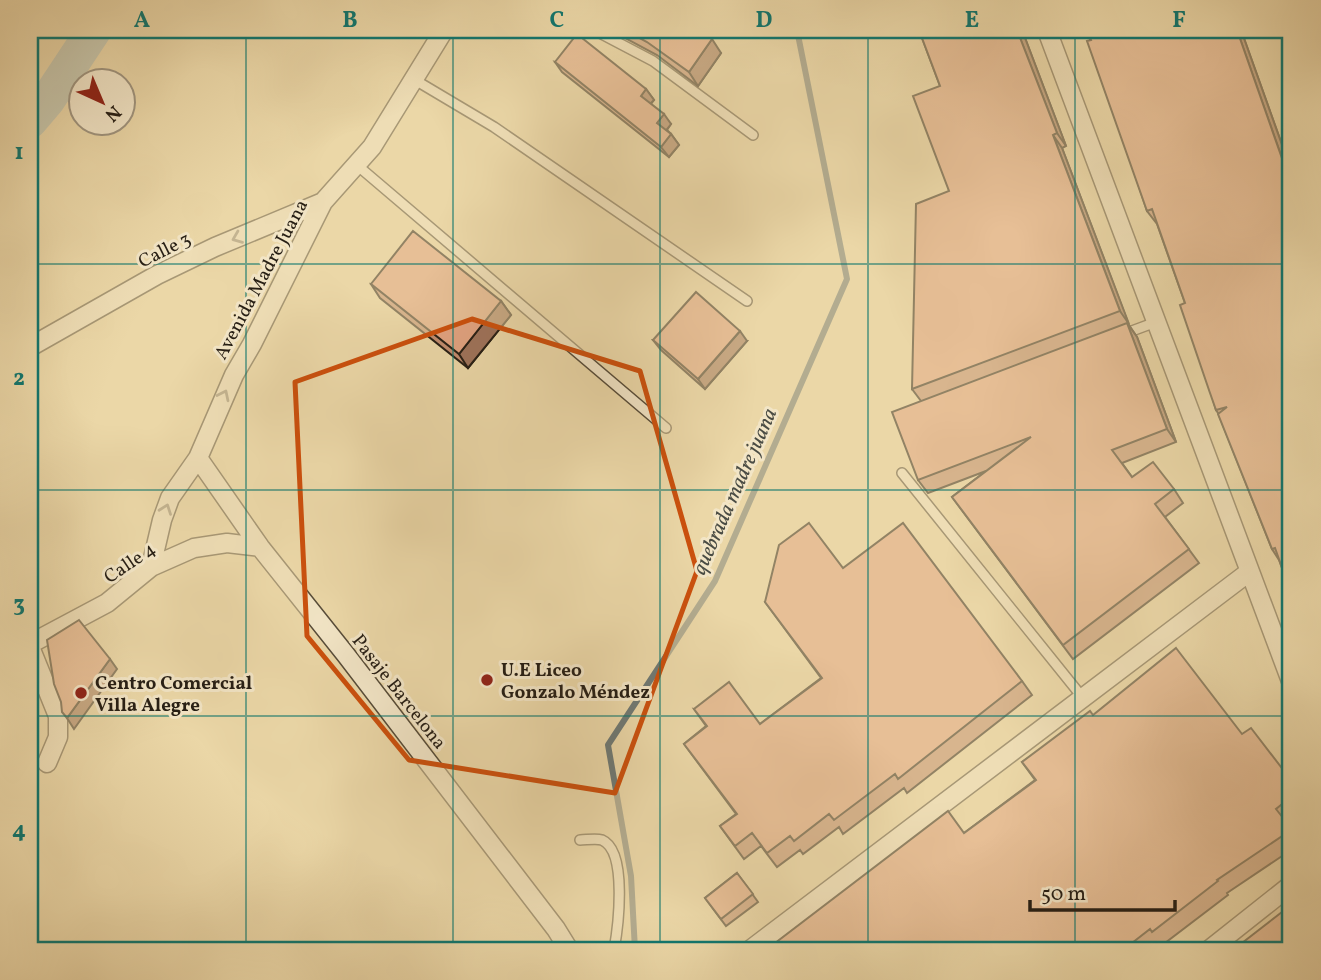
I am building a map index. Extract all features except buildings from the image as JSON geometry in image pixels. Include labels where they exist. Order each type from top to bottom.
[{"type":"street","name":"Avenida Madre Juana","points":[[151,567],[170,498],[198,458],[234,374],[258,333],[323,202],[358,166],[444,30]]},
{"type":"street","points":[[1048,33],[1291,681]]},
{"type":"street","name":"Calle 3","points":[[30,347],[157,275],[215,247],[323,202]]},
{"type":"street","name":"Pasaje Barcelona","points":[[198,458],[260,547],[413,742],[556,929],[569,950]]},
{"type":"street","name":"Calle 4","points":[[30,645],[107,603],[151,567],[194,548],[227,543],[260,547]]},
{"type":"street","points":[[750,950],[1249,572]]},
{"type":"street","points":[[30,645],[58,716],[58,737],[47,763]]},
{"type":"street","points":[[1209,950],[1291,885]]},
{"type":"lane","points":[[594,30],[653,61],[753,135]]},
{"type":"lane","points":[[415,79],[494,127],[747,301]]},
{"type":"lane","points":[[358,166],[666,428]]},
{"type":"lane","points":[[1117,337],[1156,322]]},
{"type":"lane","points":[[902,473],[1083,698]]},
{"type":"lane","points":[[580,840],[601,839],[610,846],[619,868],[614,950]]},
{"type":"highlighted area","points":[[472,319],[640,371],[697,571],[615,793],[409,760],[307,636],[295,382]]},
{"type":"waterway","points":[[30,121],[47,101],[94,30]]},
{"type":"waterway","name":"quebrada madre juana","points":[[635,950],[631,876],[608,745],[715,581],[847,279],[797,30]]},
{"type":"place","name":"U.E Liceo Gonzalo Méndez","points":[[487,680]]},
{"type":"place","name":"Centro Comercial Villa Alegre","points":[[81,693]]}]
